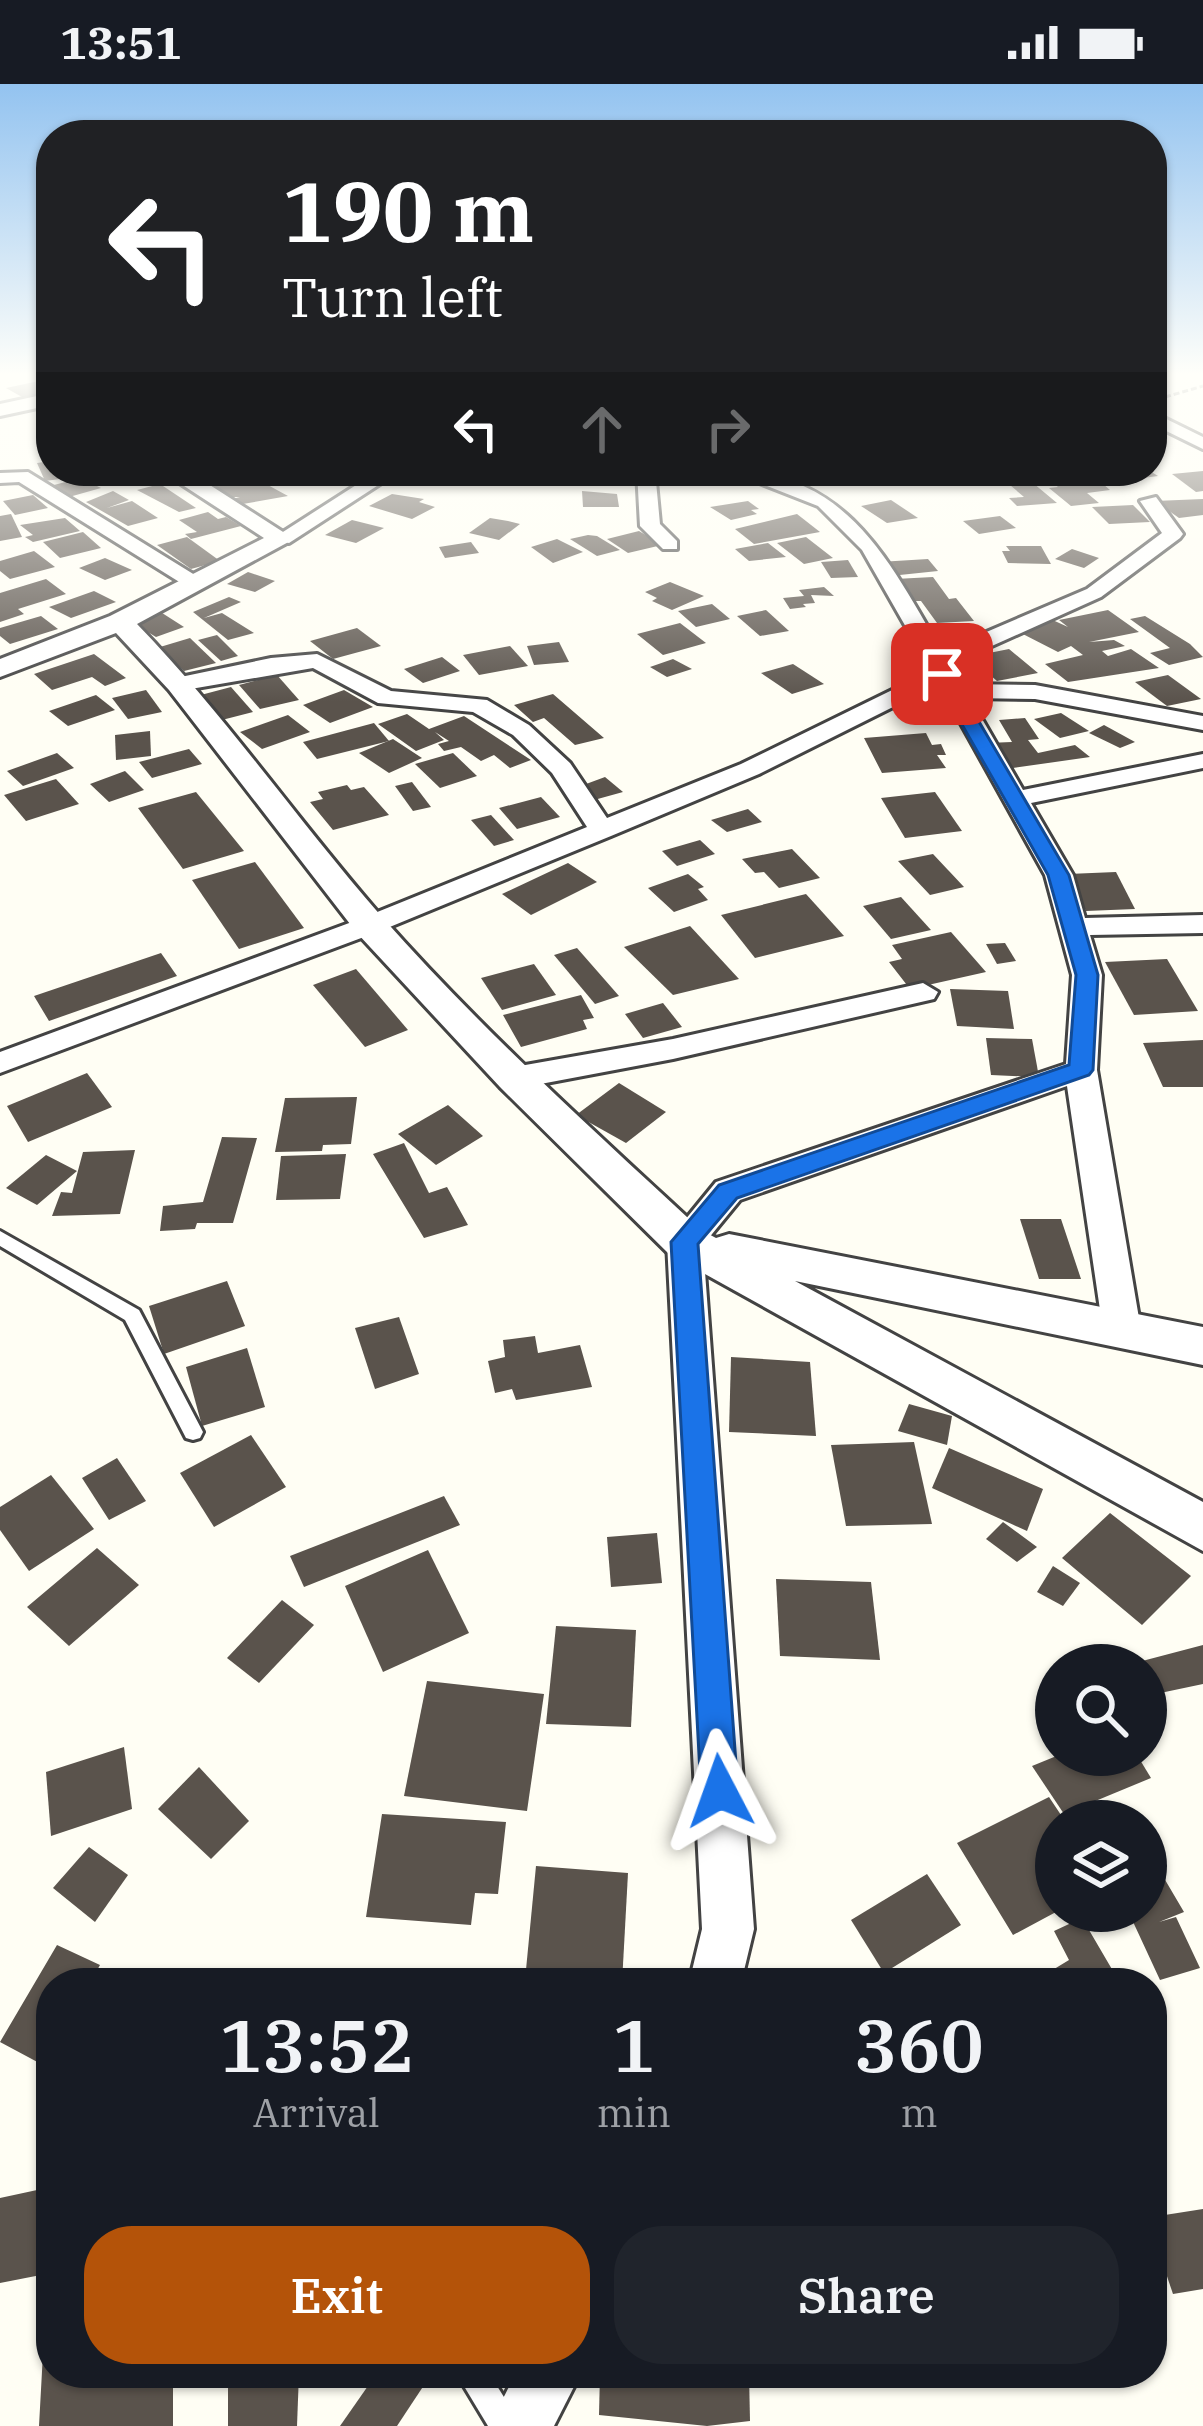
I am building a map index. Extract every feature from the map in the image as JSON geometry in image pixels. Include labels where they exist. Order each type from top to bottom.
[{"type":"street","points":[[22,483],[196,584]]},
{"type":"street","points":[[197,486],[282,538]]},
{"type":"street","points":[[5,660],[120,622],[282,538],[367,486]]},
{"type":"street","points":[[647,486],[650,526],[670,545]]},
{"type":"street","points":[[780,486],[825,502],[870,548],[1059,875],[1087,975],[1081,1070],[1122,1330]]},
{"type":"street","points":[[948,682],[956,652],[1094,593],[1173,534],[1149,501]]},
{"type":"street","points":[[120,622],[179,684],[370,925],[514,1078],[685,1242],[1203,1528]]},
{"type":"street","points":[[179,684],[271,665],[317,662],[386,698],[479,705],[521,730],[561,768],[602,830]]},
{"type":"street","points":[[0,1063],[370,925],[948,682],[1036,692],[1203,723]]},
{"type":"street","points":[[1015,799],[1203,761]]},
{"type":"street","points":[[1074,927],[1203,924]]},
{"type":"street","points":[[514,1078],[673,1049],[923,992]]},
{"type":"street","points":[[719,1968],[728,1929],[685,1242],[728,1191],[1081,1070]]},
{"type":"street","points":[[685,1242],[1203,1346]]},
{"type":"street","points":[[520,2426],[542,2388]]},
{"type":"lane","points":[[0,1238],[132,1315],[193,1432]]},
{"type":"lane","points":[[481,2388],[506,2426]]},
{"type":"building","points":[[1184,483],[1203,483],[1203,491],[1196,492]]},
{"type":"building","points":[[50,486],[101,488],[69,497]]},
{"type":"building","points":[[163,486],[196,508],[179,512],[137,490]]},
{"type":"building","points":[[205,486],[270,486],[288,496],[237,505],[228,500],[240,497],[223,497]]},
{"type":"building","points":[[1011,486],[1037,486],[1057,503],[1017,506],[1009,498],[1024,497]]},
{"type":"building","points":[[1105,486],[1110,490],[1087,493],[1099,503],[1071,506],[1049,488]]},
{"type":"building","points":[[113,491],[129,500],[107,508],[132,501],[158,518],[128,526],[86,502]]},
{"type":"building","points":[[582,491],[617,494],[619,507],[583,507]]},
{"type":"building","points":[[392,494],[424,499],[419,502],[435,507],[412,519],[369,506]]},
{"type":"building","points":[[33,495],[48,508],[15,515],[3,501]]},
{"type":"building","points":[[1203,499],[1203,515],[1179,518],[1155,501]]},
{"type":"building","points":[[891,500],[918,518],[887,523],[861,506]]},
{"type":"building","points":[[748,501],[759,509],[751,510],[757,514],[731,520],[710,507]]},
{"type":"building","points":[[1133,505],[1150,522],[1109,524],[1092,507]]},
{"type":"building","points":[[208,512],[241,526],[191,539],[185,534],[197,532],[179,520]]},
{"type":"building","points":[[11,514],[22,537],[0,541],[0,516]]},
{"type":"building","points":[[797,514],[820,532],[754,544],[735,529]]},
{"type":"building","points":[[1000,516],[1016,528],[979,534],[963,521]]},
{"type":"building","points":[[65,518],[80,531],[33,542],[25,537],[33,535],[20,525]]},
{"type":"building","points":[[490,518],[520,524],[499,540],[469,533]]},
{"type":"building","points":[[352,520],[384,528],[356,543],[325,535]]},
{"type":"building","points":[[639,531],[662,545],[628,553],[607,539]]},
{"type":"building","points":[[83,532],[101,548],[60,558],[43,542]]},
{"type":"building","points":[[588,535],[620,550],[597,556],[570,539]]},
{"type":"building","points":[[187,537],[220,561],[191,569],[157,545]]},
{"type":"building","points":[[806,537],[833,558],[804,564],[777,543]]},
{"type":"building","points":[[557,539],[583,552],[553,563],[531,547]]},
{"type":"building","points":[[471,542],[479,553],[445,558],[439,547]]},
{"type":"building","points":[[768,543],[786,557],[749,561],[735,549]]},
{"type":"building","points":[[1006,546],[1041,546],[1051,564],[1008,563],[1002,551],[1010,551]]},
{"type":"building","points":[[1072,549],[1099,558],[1084,568],[1055,559]]},
{"type":"building","points":[[34,551],[55,567],[10,579],[0,571],[0,561]]},
{"type":"building","points":[[105,558],[132,570],[105,580],[79,568]]},
{"type":"building","points":[[928,559],[938,571],[890,576],[879,562]]},
{"type":"building","points":[[848,560],[858,577],[831,578],[821,562]]},
{"type":"building","points":[[248,572],[275,581],[255,592],[227,584]]},
{"type":"building","points":[[933,577],[974,621],[937,623],[921,601],[911,601],[895,579]]},
{"type":"building","points":[[46,579],[66,594],[18,609],[24,614],[0,622],[0,593]]},
{"type":"building","points":[[670,582],[704,596],[672,610],[652,601],[657,598],[645,592]]},
{"type":"building","points":[[824,587],[834,596],[811,595],[815,603],[803,604],[806,607],[790,609],[783,598],[804,596],[799,590]]},
{"type":"building","points":[[94,591],[116,602],[71,618],[49,607]]},
{"type":"building","points":[[229,597],[241,602],[204,618],[222,613],[254,633],[228,640],[193,612]]},
{"type":"building","points":[[712,604],[730,619],[696,627],[678,611]]},
{"type":"building","points":[[766,610],[789,631],[760,636],[737,616]]},
{"type":"building","points":[[1108,610],[1139,632],[1089,642],[1114,640],[1125,646],[1102,651],[1108,656],[1131,649],[1159,668],[1068,682],[1045,664],[1083,655],[1071,646],[1058,652],[1013,629],[1046,617],[1068,627],[1059,620]]},
{"type":"building","points":[[159,611],[184,627],[156,637],[131,622]]},
{"type":"building","points":[[41,616],[58,629],[10,644],[0,636],[0,628]]},
{"type":"building","points":[[1145,616],[1203,657],[1169,665],[1150,653],[1170,648],[1130,619]]},
{"type":"building","points":[[680,623],[706,643],[663,655],[637,634]]},
{"type":"building","points":[[357,628],[381,646],[333,659],[310,641]]},
{"type":"building","points":[[217,635],[238,656],[221,661],[198,640]]},
{"type":"building","points":[[190,638],[216,663],[184,671],[160,647]]},
{"type":"building","points":[[559,642],[569,662],[534,665],[527,646]]},
{"type":"building","points":[[510,646],[528,666],[479,675],[463,655]]},
{"type":"building","points":[[1009,649],[1038,673],[997,681],[982,668],[992,666],[979,655]]},
{"type":"building","points":[[94,654],[126,678],[105,686],[92,677],[52,690],[34,674]]},
{"type":"building","points":[[442,657],[460,671],[423,683],[404,669]]},
{"type":"building","points":[[673,659],[692,669],[667,677],[650,667]]},
{"type":"building","points":[[793,664],[824,684],[792,694],[761,673]]},
{"type":"building","points":[[277,675],[299,700],[260,709],[239,685]]},
{"type":"building","points":[[1168,675],[1201,699],[1167,706],[1135,682]]},
{"type":"building","points":[[231,687],[253,712],[218,721],[197,696]]},
{"type":"building","points":[[146,690],[162,712],[128,719],[112,698]]},
{"type":"building","points":[[344,690],[373,707],[330,723],[303,705]]},
{"type":"building","points":[[553,694],[604,738],[575,745],[544,718],[533,722],[514,705]]},
{"type":"building","points":[[96,695],[115,710],[68,726],[49,711]]},
{"type":"building","points":[[1061,713],[1089,731],[1060,738],[1034,719]]},
{"type":"building","points":[[407,714],[429,729],[464,716],[531,760],[510,768],[494,755],[481,761],[461,747],[444,751],[438,744],[449,741],[435,732],[444,740],[416,751],[378,724]]},
{"type":"building","points":[[288,715],[310,732],[262,749],[240,732]]},
{"type":"building","points":[[1025,718],[1039,739],[1028,740],[1038,753],[1075,745],[1090,757],[1006,769],[987,743],[1012,742],[999,720]]},
{"type":"building","points":[[374,723],[389,741],[317,759],[303,742]]},
{"type":"building","points":[[1104,725],[1135,742],[1120,748],[1089,733]]},
{"type":"building","points":[[150,731],[151,756],[116,760],[115,735]]},
{"type":"building","points":[[926,733],[932,745],[941,744],[946,755],[937,755],[946,768],[882,773],[864,738]]},
{"type":"building","points":[[393,739],[422,758],[389,773],[359,753]]},
{"type":"building","points":[[189,749],[202,764],[152,778],[139,762]]},
{"type":"building","points":[[57,753],[74,768],[23,786],[7,771]]},
{"type":"building","points":[[453,753],[477,776],[440,788],[415,764]]},
{"type":"building","points":[[125,771],[144,790],[109,802],[90,784]]},
{"type":"building","points":[[605,777],[623,792],[594,800],[578,787]]},
{"type":"building","points":[[56,779],[79,804],[26,821],[4,795]]},
{"type":"building","points":[[412,782],[431,807],[413,811],[395,786]]},
{"type":"building","points":[[347,785],[351,790],[364,787],[389,815],[333,830],[310,802],[323,799],[318,792]]},
{"type":"building","points":[[196,792],[244,851],[183,869],[138,808]]},
{"type":"building","points":[[935,792],[962,831],[905,838],[881,798]]},
{"type":"building","points":[[541,797],[560,817],[517,829],[499,808]]},
{"type":"building","points":[[748,809],[762,822],[727,832],[711,820]]},
{"type":"building","points":[[491,815],[514,840],[494,846],[471,820]]},
{"type":"building","points":[[700,840],[715,854],[677,866],[662,851]]},
{"type":"building","points":[[792,849],[820,878],[779,888],[742,859]]},
{"type":"building","points":[[933,854],[964,887],[930,895],[898,861]]},
{"type":"building","points":[[255,862],[304,928],[239,949],[192,880]]},
{"type":"building","points":[[568,863],[597,882],[531,915],[502,894]]},
{"type":"building","points":[[1116,872],[1135,909],[1086,911],[1068,874]]},
{"type":"building","points":[[688,874],[704,887],[698,889],[708,900],[674,912],[648,888]]},
{"type":"building","points":[[806,894],[844,936],[755,958],[721,915]]},
{"type":"building","points":[[901,897],[931,930],[891,939],[863,906]]},
{"type":"building","points":[[690,926],[739,979],[673,995],[624,947]]},
{"type":"building","points":[[951,932],[986,972],[910,989],[889,962],[902,959],[892,945]]},
{"type":"building","points":[[1005,943],[1016,961],[997,964],[986,944]]},
{"type":"building","points":[[577,948],[619,996],[595,1004],[554,955]]},
{"type":"building","points":[[161,953],[177,976],[49,1021],[34,996]]},
{"type":"building","points":[[1167,959],[1198,1011],[1134,1015],[1105,962]]},
{"type":"building","points":[[534,964],[556,995],[502,1010],[481,978]]},
{"type":"building","points":[[356,969],[408,1030],[365,1047],[313,985]]},
{"type":"building","points":[[950,989],[1008,991],[1014,1029],[957,1026]]},
{"type":"building","points":[[581,995],[594,1018],[583,1020],[587,1029],[521,1047],[503,1015]]},
{"type":"building","points":[[663,1003],[682,1027],[643,1038],[625,1014]]},
{"type":"building","points":[[986,1038],[1032,1039],[1039,1077],[991,1075]]},
{"type":"building","points":[[1203,1040],[1203,1087],[1163,1087],[1143,1043]]},
{"type":"building","points":[[87,1073],[112,1107],[28,1142],[7,1106]]},
{"type":"building","points":[[619,1083],[666,1112],[626,1143],[576,1115]]},
{"type":"building","points":[[357,1097],[351,1144],[323,1145],[322,1151],[275,1152],[285,1098]]},
{"type":"building","points":[[448,1105],[483,1136],[436,1165],[398,1134]]},
{"type":"building","points":[[222,1137],[257,1138],[233,1223],[197,1223],[195,1229],[160,1231],[163,1206],[203,1202]]},
{"type":"building","points":[[404,1143],[429,1193],[447,1187],[468,1225],[424,1238],[373,1154]]},
{"type":"building","points":[[135,1150],[120,1214],[52,1216],[61,1192],[72,1193],[83,1152]]},
{"type":"building","points":[[346,1154],[340,1199],[276,1200],[281,1156]]},
{"type":"building","points":[[46,1155],[77,1171],[37,1205],[6,1188]]},
{"type":"building","points":[[1020,1219],[1061,1219],[1081,1279],[1039,1279]]},
{"type":"building","points":[[227,1281],[245,1326],[164,1354],[149,1306]]},
{"type":"building","points":[[399,1317],[419,1374],[375,1389],[355,1328]]},
{"type":"building","points":[[535,1336],[538,1353],[580,1345],[592,1387],[516,1400],[512,1389],[495,1393],[488,1361],[505,1357],[503,1340]]},
{"type":"building","points":[[247,1348],[265,1407],[202,1426],[186,1367]]},
{"type":"building","points":[[731,1357],[810,1362],[816,1436],[729,1432]]},
{"type":"building","points":[[909,1404],[952,1416],[947,1445],[898,1431]]},
{"type":"building","points":[[251,1435],[286,1487],[214,1527],[180,1473]]},
{"type":"building","points":[[914,1442],[932,1524],[846,1526],[831,1445]]},
{"type":"building","points":[[949,1448],[1043,1489],[1027,1531],[932,1488]]},
{"type":"building","points":[[117,1458],[146,1501],[109,1520],[82,1478]]},
{"type":"building","points":[[51,1475],[94,1529],[29,1571],[0,1530],[0,1507]]},
{"type":"building","points":[[444,1496],[460,1525],[304,1587],[290,1556]]},
{"type":"building","points":[[1110,1513],[1191,1576],[1142,1625],[1062,1558]]},
{"type":"building","points":[[1003,1522],[1037,1547],[1017,1562],[986,1539]]},
{"type":"building","points":[[657,1533],[662,1583],[611,1587],[607,1537]]},
{"type":"building","points":[[97,1548],[139,1585],[69,1646],[27,1607]]},
{"type":"building","points":[[428,1550],[469,1633],[383,1672],[345,1586]]},
{"type":"building","points":[[1053,1566],[1080,1583],[1063,1606],[1037,1592]]},
{"type":"building","points":[[776,1579],[871,1582],[880,1660],[780,1656]]},
{"type":"building","points":[[282,1600],[314,1625],[259,1683],[227,1658]]},
{"type":"building","points":[[556,1626],[636,1630],[631,1727],[546,1724]]},
{"type":"building","points":[[1203,1645],[1203,1684],[1167,1692],[1167,1654]]},
{"type":"building","points":[[427,1681],[544,1694],[527,1811],[404,1796]]},
{"type":"building","points":[[124,1747],[132,1809],[51,1836],[46,1772]]},
{"type":"building","points":[[199,1767],[249,1821],[211,1859],[158,1809]]},
{"type":"building","points":[[1039,1776],[1151,1778],[1098,1800],[1055,1800]]},
{"type":"building","points":[[1035,1804],[1035,1923],[1013,1935],[957,1843]]},
{"type":"building","points":[[382,1814],[506,1822],[498,1894],[475,1893],[471,1925],[366,1917]]},
{"type":"building","points":[[89,1847],[128,1875],[95,1922],[53,1888]]},
{"type":"building","points":[[536,1866],[628,1873],[623,1968],[526,1968]]},
{"type":"building","points":[[927,1874],[961,1925],[892,1968],[881,1968],[851,1920]]},
{"type":"building","points":[[1167,1883],[1184,1912],[1167,1919]]},
{"type":"building","points":[[1176,1917],[1200,1968],[1167,1978],[1167,1968],[1154,1968],[1138,1932],[1167,1932],[1167,1920]]},
{"type":"building","points":[[1055,1932],[1090,1932],[1111,1968],[1056,1968],[1069,1960]]},
{"type":"building","points":[[57,1945],[100,1965],[98,1968],[43,1968]]},
{"type":"building","points":[[36,1981],[36,2061],[0,2042]]},
{"type":"building","points":[[36,2190],[36,2276],[0,2283],[0,2198]]},
{"type":"building","points":[[1203,2209],[1203,2289],[1173,2294],[1167,2276],[1167,2215]]},
{"type":"building","points":[[41,2388],[173,2388],[173,2426],[39,2426]]},
{"type":"building","points":[[228,2388],[298,2388],[297,2426],[228,2426]]},
{"type":"building","points":[[367,2388],[422,2388],[397,2426],[340,2426]]},
{"type":"building","points":[[600,2388],[749,2388],[750,2421],[707,2426],[599,2415]]},
{"type":"route","points":[[720,1791],[685,1242],[728,1191],[1081,1070],[1087,975],[1059,875],[942,674]]}]
